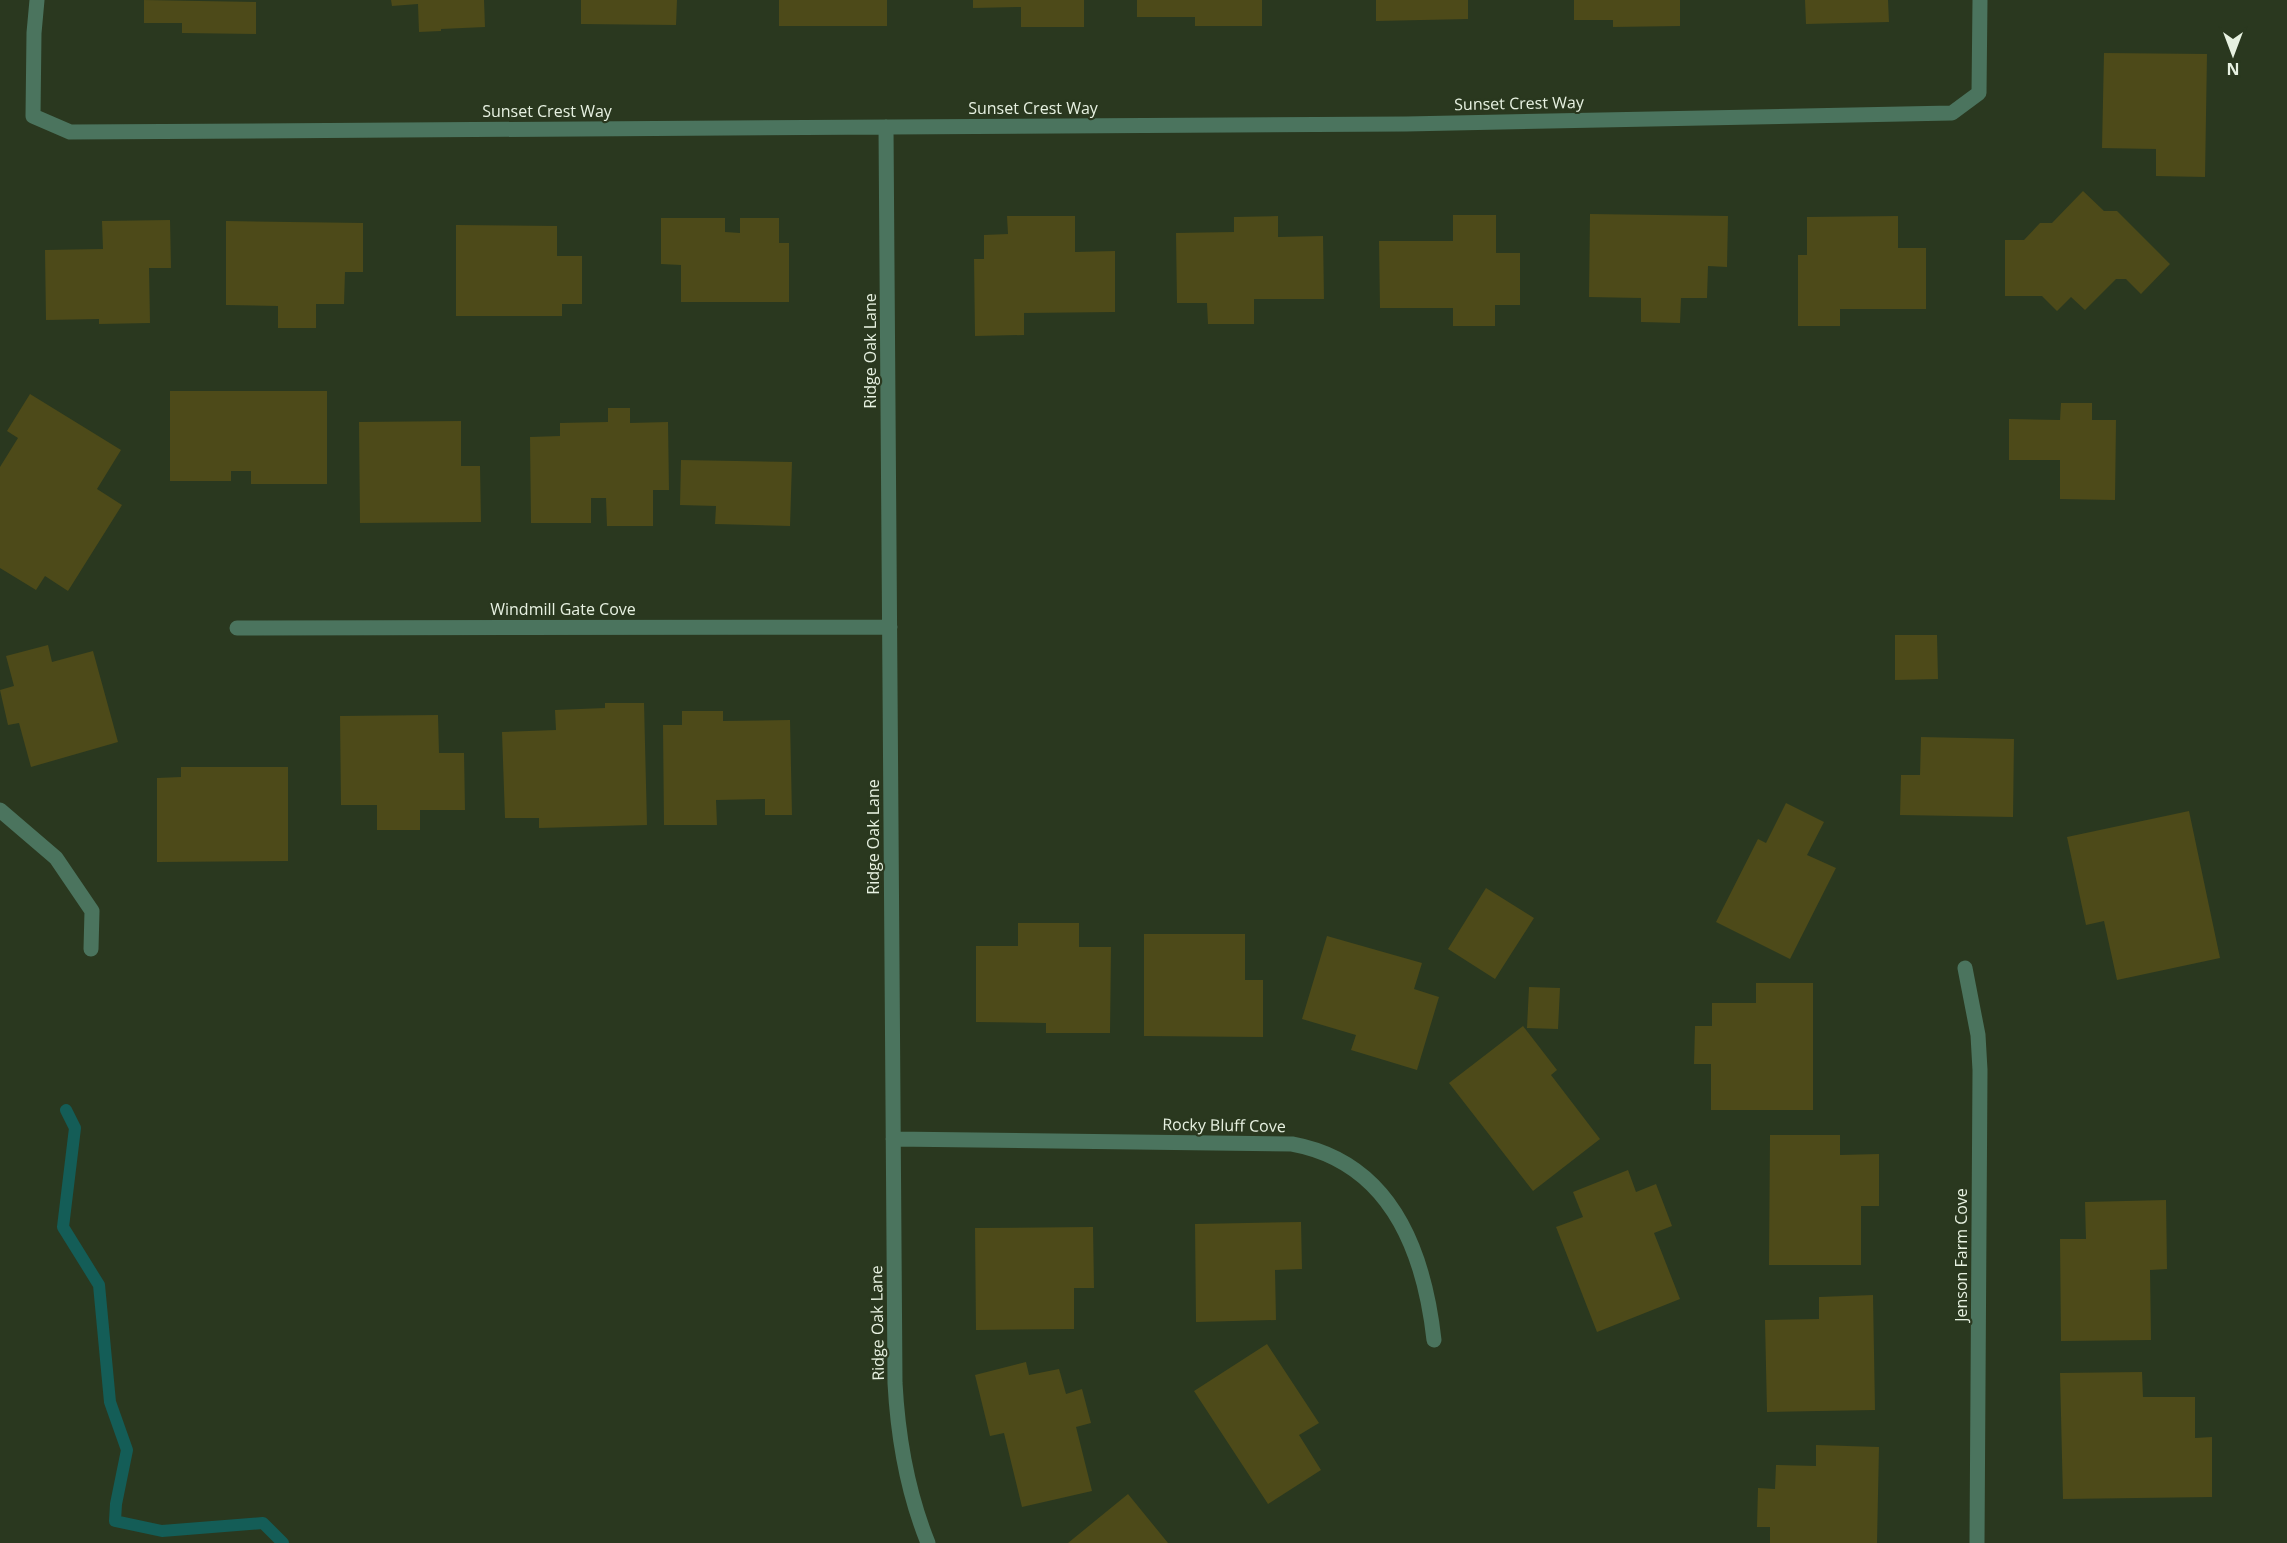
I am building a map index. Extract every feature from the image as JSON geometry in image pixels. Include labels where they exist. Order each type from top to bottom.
[{"type":"street","name":"Sunset Crest Way","points":[[37,0],[34,33],[33,116],[70,132],[1418,124],[1953,112],[1979,93],[1980,0]]},
{"type":"street","name":"Ridge Oak Lane","points":[[886,127],[895,1383],[898,1429],[906,1475],[928,1543]]},
{"type":"street","name":"Windmill Gate Cove","points":[[237,628],[890,627]]},
{"type":"street","points":[[0,810],[56,858],[92,911],[91,949]]},
{"type":"street","name":"Jenson Farm Cove","points":[[1965,968],[1978,1035],[1980,1070],[1977,1543]]},
{"type":"street","name":"Rocky Bluff Cove","points":[[893,1138],[1292,1143],[1331,1154],[1371,1181],[1389,1203],[1413,1249],[1421,1270],[1430,1305],[1434,1340]]},
{"type":"building","points":[[144,0],[256,2],[256,34],[182,33],[182,23],[144,23]]},
{"type":"building","points":[[391,0],[484,0],[485,27],[419,32],[418,4],[392,6]]},
{"type":"building","points":[[581,0],[677,0],[676,25],[581,24]]},
{"type":"building","points":[[779,0],[887,0],[887,26],[779,26]]},
{"type":"building","points":[[973,0],[1084,0],[1084,27],[1021,27],[1021,7],[973,8]]},
{"type":"building","points":[[1137,0],[1262,0],[1262,26],[1195,26],[1195,17],[1137,17]]},
{"type":"building","points":[[1376,0],[1468,0],[1468,19],[1376,21]]},
{"type":"building","points":[[1574,0],[1680,0],[1680,26],[1613,27],[1613,20],[1574,20]]},
{"type":"building","points":[[1805,0],[1888,0],[1889,22],[1806,24]]},
{"type":"building","points":[[2104,53],[2207,54],[2205,177],[2156,176],[2156,149],[2102,148]]},
{"type":"building","points":[[2083,191],[2104,211],[2117,211],[2170,264],[2141,294],[2126,279],[2116,279],[2085,310],[2071,297],[2057,311],[2042,296],[2005,296],[2005,240],[2024,240],[2040,223],[2052,223]]},
{"type":"building","points":[[1590,214],[1728,216],[1727,267],[1708,266],[1707,298],[1681,298],[1680,323],[1641,322],[1641,298],[1589,297]]},
{"type":"building","points":[[1453,215],[1496,215],[1496,253],[1520,253],[1520,305],[1495,305],[1495,326],[1453,326],[1453,308],[1380,308],[1379,241],[1453,241]]},
{"type":"building","points":[[1007,216],[1075,216],[1075,252],[1115,251],[1115,312],[1024,313],[1024,335],[975,336],[974,259],[984,259],[984,235],[1008,234]]},
{"type":"building","points":[[1278,216],[1278,237],[1323,236],[1324,299],[1254,299],[1254,324],[1208,324],[1207,303],[1177,303],[1176,233],[1234,232],[1234,217]]},
{"type":"building","points":[[1898,216],[1898,248],[1926,248],[1926,309],[1840,309],[1840,326],[1798,326],[1798,255],[1807,255],[1807,217]]},
{"type":"building","points":[[661,218],[725,218],[725,232],[740,233],[740,218],[779,218],[779,243],[789,243],[789,302],[681,302],[681,265],[661,264]]},
{"type":"building","points":[[170,220],[171,268],[149,268],[150,323],[99,324],[99,319],[46,320],[45,250],[103,249],[102,221]]},
{"type":"building","points":[[226,221],[363,223],[363,272],[345,272],[344,304],[316,304],[316,328],[278,328],[278,306],[226,305]]},
{"type":"building","points":[[456,225],[557,226],[557,256],[582,256],[582,304],[562,304],[562,316],[456,316]]},
{"type":"building","points":[[170,391],[327,391],[327,484],[251,484],[251,471],[231,471],[231,481],[170,481]]},
{"type":"building","points":[[30,394],[121,450],[97,489],[122,505],[68,591],[45,576],[36,590],[0,568],[0,467],[18,438],[7,431]]},
{"type":"building","points":[[2061,403],[2092,403],[2092,420],[2116,420],[2115,500],[2060,499],[2060,460],[2009,460],[2009,419],[2060,420]]},
{"type":"building","points":[[608,408],[630,408],[630,423],[668,422],[669,490],[653,490],[653,526],[607,526],[606,498],[591,498],[591,523],[531,523],[530,437],[560,436],[560,423],[608,422]]},
{"type":"building","points":[[461,421],[461,466],[480,466],[481,522],[360,523],[359,422]]},
{"type":"building","points":[[681,460],[792,462],[790,526],[715,524],[716,506],[680,505]]},
{"type":"building","points":[[1895,635],[1937,635],[1938,679],[1895,680]]},
{"type":"building","points":[[48,645],[52,662],[93,651],[118,742],[31,767],[19,723],[8,725],[0,690],[14,686],[6,656]]},
{"type":"building","points":[[605,703],[644,703],[647,825],[539,828],[539,818],[505,818],[502,732],[556,730],[555,710],[605,708]]},
{"type":"building","points":[[682,711],[723,711],[723,721],[790,720],[792,815],[765,815],[765,799],[716,800],[717,825],[664,825],[663,725],[682,725]]},
{"type":"building","points":[[438,715],[439,753],[464,753],[465,810],[420,810],[420,830],[377,830],[377,805],[341,805],[340,716]]},
{"type":"building","points":[[1921,737],[2014,739],[2013,817],[1900,815],[1901,775],[1920,775]]},
{"type":"building","points":[[181,767],[288,767],[288,861],[157,862],[157,778],[181,777]]},
{"type":"building","points":[[1786,803],[1824,822],[1807,855],[1836,868],[1790,959],[1716,922],[1758,839],[1766,843]]},
{"type":"building","points":[[2189,811],[2220,958],[2117,980],[2104,921],[2086,925],[2067,837]]},
{"type":"building","points":[[1486,888],[1534,918],[1495,979],[1448,949]]},
{"type":"building","points":[[1018,923],[1079,923],[1079,947],[1111,947],[1110,1033],[1046,1033],[1046,1023],[976,1022],[976,946],[1018,946]]},
{"type":"building","points":[[1144,934],[1245,934],[1245,980],[1263,980],[1263,1037],[1144,1036]]},
{"type":"building","points":[[1327,936],[1422,963],[1414,989],[1439,997],[1417,1070],[1351,1050],[1356,1035],[1302,1019]]},
{"type":"building","points":[[1756,983],[1813,983],[1813,1110],[1711,1110],[1711,1064],[1694,1064],[1695,1026],[1712,1026],[1712,1003],[1756,1003]]},
{"type":"building","points":[[1529,987],[1560,988],[1558,1029],[1527,1028]]},
{"type":"building","points":[[1523,1026],[1557,1070],[1551,1075],[1600,1139],[1533,1191],[1449,1083]]},
{"type":"building","points":[[1770,1135],[1840,1135],[1840,1155],[1879,1154],[1879,1206],[1861,1206],[1861,1265],[1769,1265]]},
{"type":"building","points":[[1628,1170],[1636,1192],[1656,1184],[1672,1226],[1654,1233],[1680,1299],[1597,1332],[1556,1227],[1583,1217],[1573,1192]]},
{"type":"building","points":[[2166,1200],[2167,1269],[2150,1270],[2151,1340],[2061,1341],[2060,1239],[2086,1239],[2085,1202]]},
{"type":"building","points":[[1301,1222],[1302,1269],[1275,1270],[1276,1320],[1196,1322],[1195,1224]]},
{"type":"building","points":[[1093,1227],[1094,1288],[1074,1288],[1074,1329],[976,1330],[975,1228]]},
{"type":"building","points":[[1873,1295],[1875,1410],[1767,1412],[1765,1320],[1819,1319],[1819,1297]]},
{"type":"building","points":[[1267,1344],[1319,1423],[1299,1435],[1321,1470],[1268,1504],[1194,1391]]},
{"type":"building","points":[[1026,1362],[1029,1375],[1059,1369],[1066,1394],[1082,1389],[1091,1423],[1076,1427],[1092,1491],[1022,1507],[1004,1433],[990,1436],[975,1375]]},
{"type":"building","points":[[2142,1372],[2143,1397],[2195,1397],[2195,1438],[2212,1437],[2212,1497],[2063,1499],[2060,1373]]},
{"type":"building","points":[[1816,1445],[1879,1447],[1877,1543],[1770,1543],[1770,1527],[1757,1527],[1758,1488],[1775,1489],[1776,1465],[1816,1466]]},
{"type":"building","points":[[1128,1494],[1168,1543],[1068,1543]]},
{"type":"waterway","points":[[66,1110],[75,1128],[63,1227],[99,1285],[110,1402],[127,1450],[116,1504],[115,1521],[162,1531],[263,1523],[283,1543]]}]
